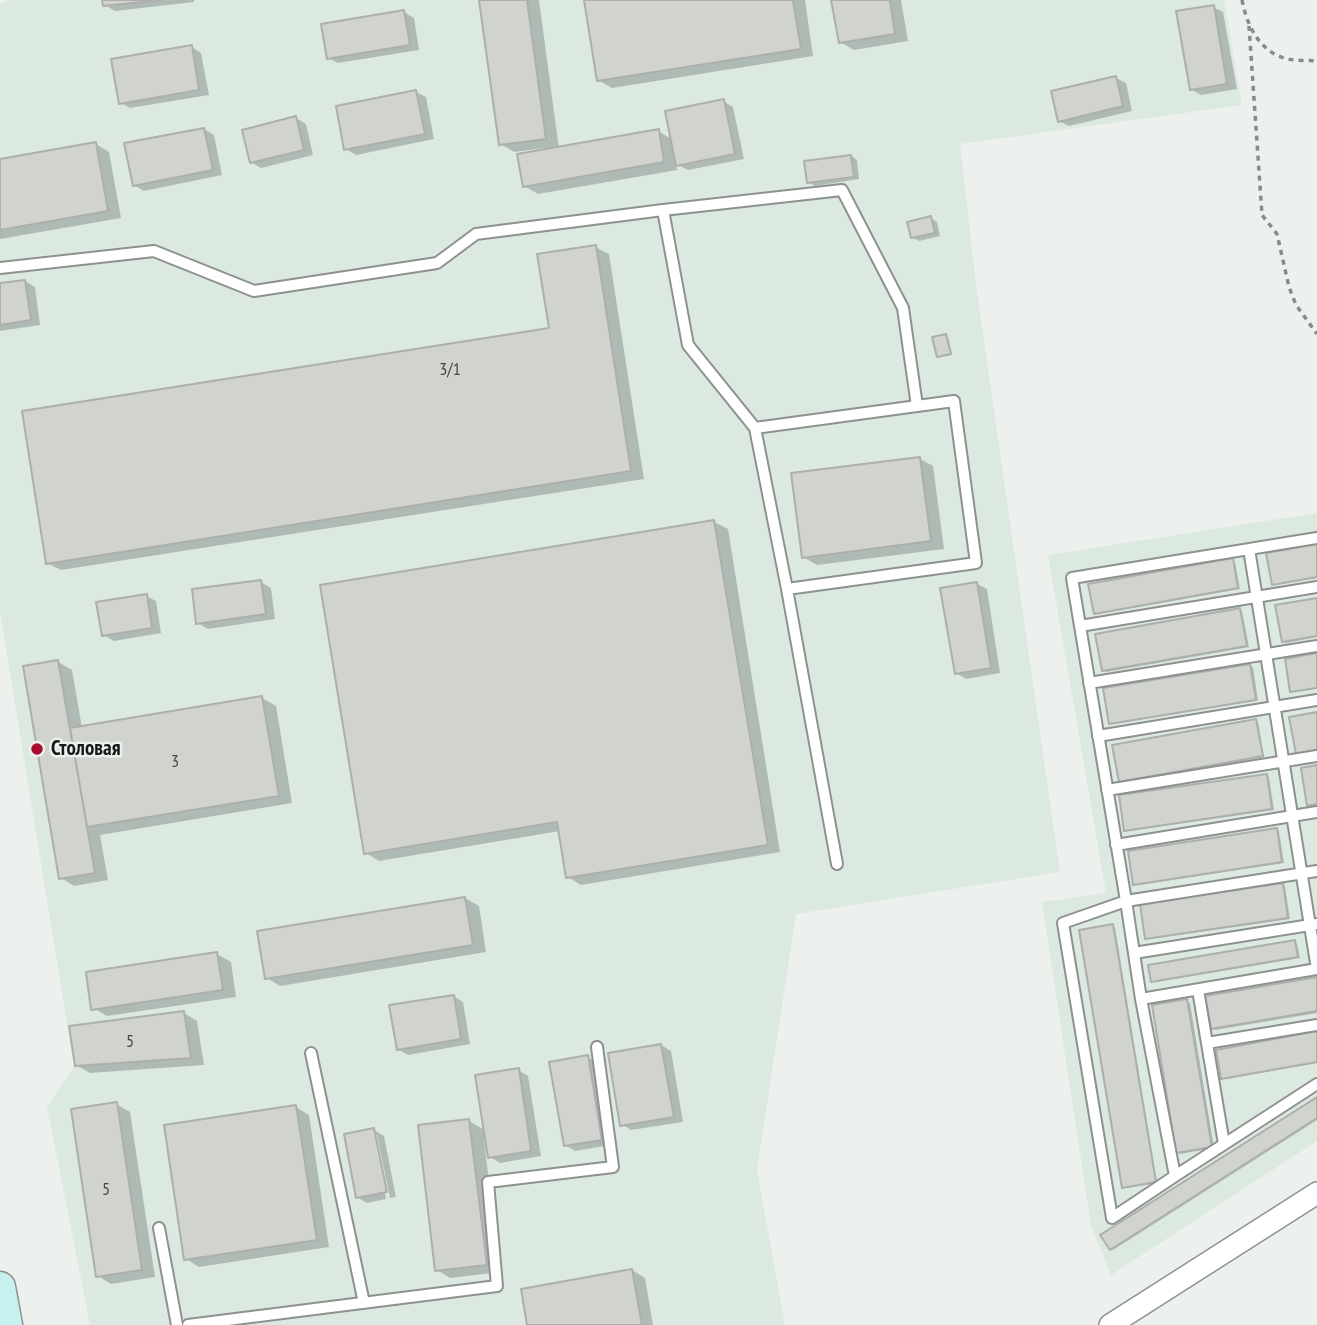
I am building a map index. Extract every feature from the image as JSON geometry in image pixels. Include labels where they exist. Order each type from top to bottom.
[{"type":"street","points":[[1110,1325],[1317,1193]]},
{"type":"street","points":[[0,1287],[7,1325]]},
{"type":"lane","points":[[0,268],[154,251],[254,291],[437,263],[476,234],[842,190],[903,308],[918,406]]},
{"type":"lane","points":[[663,210],[688,345],[755,428],[838,864]]},
{"type":"lane","points":[[755,428],[954,401],[976,564],[787,589]]},
{"type":"lane","points":[[1175,1176],[1141,999],[1072,578],[1317,538]]},
{"type":"lane","points":[[1141,999],[1317,969],[1313,924],[1301,874],[1249,549]]},
{"type":"lane","points":[[1080,626],[1317,587]]},
{"type":"lane","points":[[1089,683],[1317,646]]},
{"type":"lane","points":[[1098,736],[1317,701]]},
{"type":"lane","points":[[1107,790],[1317,756]]},
{"type":"lane","points":[[1116,845],[1317,812]]},
{"type":"lane","points":[[1317,871],[1126,901],[1063,923],[1112,1218],[1317,1084]]},
{"type":"lane","points":[[1134,953],[1313,924]]},
{"type":"lane","points":[[1198,990],[1224,1144]]},
{"type":"lane","points":[[1207,1043],[1317,1025]]},
{"type":"lane","points":[[188,1325],[288,1319],[364,1304],[498,1286],[488,1182],[613,1167],[597,1046]]},
{"type":"lane","points":[[311,1053],[364,1304]]},
{"type":"lane","points":[[159,1228],[177,1325]]},
{"type":"path","points":[[1242,0],[1249,26],[1262,215],[1277,234],[1289,287],[1296,305],[1317,334]]},
{"type":"path","points":[[1249,26],[1273,53],[1288,59],[1317,61]]},
{"type":"shaded area","points":[[10,0],[1224,0],[1242,105],[960,144],[976,284],[1060,872],[796,914],[757,1170],[785,1325],[90,1325],[47,1107],[74,1066],[0,612],[0,4]]},
{"type":"shaded area","points":[[1317,513],[1317,1141],[1111,1275],[1091,1226],[1042,902],[1106,893],[1048,555]]},
{"type":"building","points":[[102,0],[162,0],[103,6]]},
{"type":"building","points":[[479,0],[527,0],[546,139],[499,145]]},
{"type":"building","points":[[584,0],[793,0],[801,49],[597,81]]},
{"type":"building","points":[[831,0],[890,0],[895,34],[839,43]]},
{"type":"building","points":[[1214,5],[1227,84],[1190,90],[1176,11]]},
{"type":"building","points":[[404,10],[410,45],[327,59],[321,24]]},
{"type":"building","points":[[192,45],[199,90],[119,104],[111,59]]},
{"type":"building","points":[[1116,76],[1123,106],[1058,122],[1051,91]]},
{"type":"building","points":[[416,90],[425,134],[344,150],[336,106]]},
{"type":"building","points":[[724,99],[735,154],[676,166],[665,111]]},
{"type":"building","points":[[296,116],[304,150],[250,163],[242,130]]},
{"type":"building","points":[[204,128],[213,170],[133,186],[124,143]]},
{"type":"building","points":[[659,129],[664,162],[523,187],[517,154]]},
{"type":"building","points":[[96,142],[108,211],[0,230],[0,159]]},
{"type":"building","points":[[851,155],[854,177],[807,183],[804,161]]},
{"type":"building","points":[[931,216],[935,233],[911,238],[907,222]]},
{"type":"building","points":[[596,245],[631,471],[46,564],[22,411],[549,328],[537,254]]},
{"type":"building","points":[[25,280],[31,320],[0,325],[0,283]]},
{"type":"building","points":[[946,334],[951,354],[937,357],[932,337]]},
{"type":"building","points":[[920,457],[931,541],[802,558],[791,473]]},
{"type":"building","points":[[714,520],[768,845],[566,878],[557,822],[364,854],[320,585]]},
{"type":"building","points":[[1317,544],[1317,577],[1272,585],[1266,553]]},
{"type":"building","points":[[1233,558],[1238,588],[1094,614],[1088,584]]},
{"type":"building","points":[[261,580],[266,614],[196,624],[192,589]]},
{"type":"building","points":[[977,582],[991,668],[955,674],[940,588]]},
{"type":"building","points":[[147,594],[152,628],[102,636],[96,602]]},
{"type":"building","points":[[1317,598],[1317,636],[1282,642],[1275,605]]},
{"type":"building","points":[[1240,608],[1247,646],[1102,671],[1095,634]]},
{"type":"building","points":[[1317,653],[1317,688],[1290,692],[1285,659]]},
{"type":"building","points":[[58,660],[95,873],[59,879],[23,666]]},
{"type":"building","points":[[1250,664],[1256,700],[1109,724],[1103,688]]},
{"type":"building","points":[[262,696],[279,796],[87,827],[70,728]]},
{"type":"building","points":[[1317,712],[1317,750],[1296,754],[1289,717]]},
{"type":"building","points":[[1256,719],[1263,756],[1119,782],[1112,745]]},
{"type":"building","points":[[1317,765],[1317,804],[1307,806],[1301,768]]},
{"type":"building","points":[[1267,774],[1272,809],[1124,831],[1119,795]]},
{"type":"building","points":[[1277,828],[1282,862],[1133,885],[1128,851]]},
{"type":"building","points":[[1283,883],[1288,918],[1145,939],[1140,904]]},
{"type":"building","points":[[465,897],[473,945],[265,979],[257,931]]},
{"type":"building","points":[[1113,924],[1156,1182],[1122,1188],[1079,930]]},
{"type":"building","points":[[1295,940],[1298,957],[1151,982],[1148,965]]},
{"type":"building","points":[[217,952],[223,990],[91,1010],[86,972]]},
{"type":"building","points":[[1317,977],[1317,1011],[1211,1029],[1205,996]]},
{"type":"building","points":[[454,995],[461,1039],[397,1050],[389,1005]]},
{"type":"building","points":[[1187,999],[1212,1147],[1176,1153],[1152,1005]]},
{"type":"building","points":[[184,1011],[191,1058],[75,1066],[69,1026]]},
{"type":"building","points":[[1317,1031],[1317,1062],[1221,1079],[1216,1050]]},
{"type":"building","points":[[661,1044],[674,1117],[620,1126],[608,1053]]},
{"type":"building","points":[[588,1055],[602,1140],[564,1146],[549,1062]]},
{"type":"building","points":[[519,1068],[531,1151],[488,1158],[475,1075]]},
{"type":"building","points":[[1317,1097],[1317,1118],[1110,1250],[1100,1235]]},
{"type":"building","points":[[117,1102],[142,1270],[96,1277],[71,1109]]},
{"type":"building","points":[[296,1105],[317,1240],[184,1260],[164,1125]]},
{"type":"building","points":[[469,1119],[487,1265],[435,1271],[418,1125]]},
{"type":"building","points":[[374,1128],[387,1192],[356,1198],[344,1134]]},
{"type":"building","points":[[632,1269],[642,1325],[527,1325],[521,1289]]},
{"type":"place","name":"Столовая","points":[[37,749]]}]
